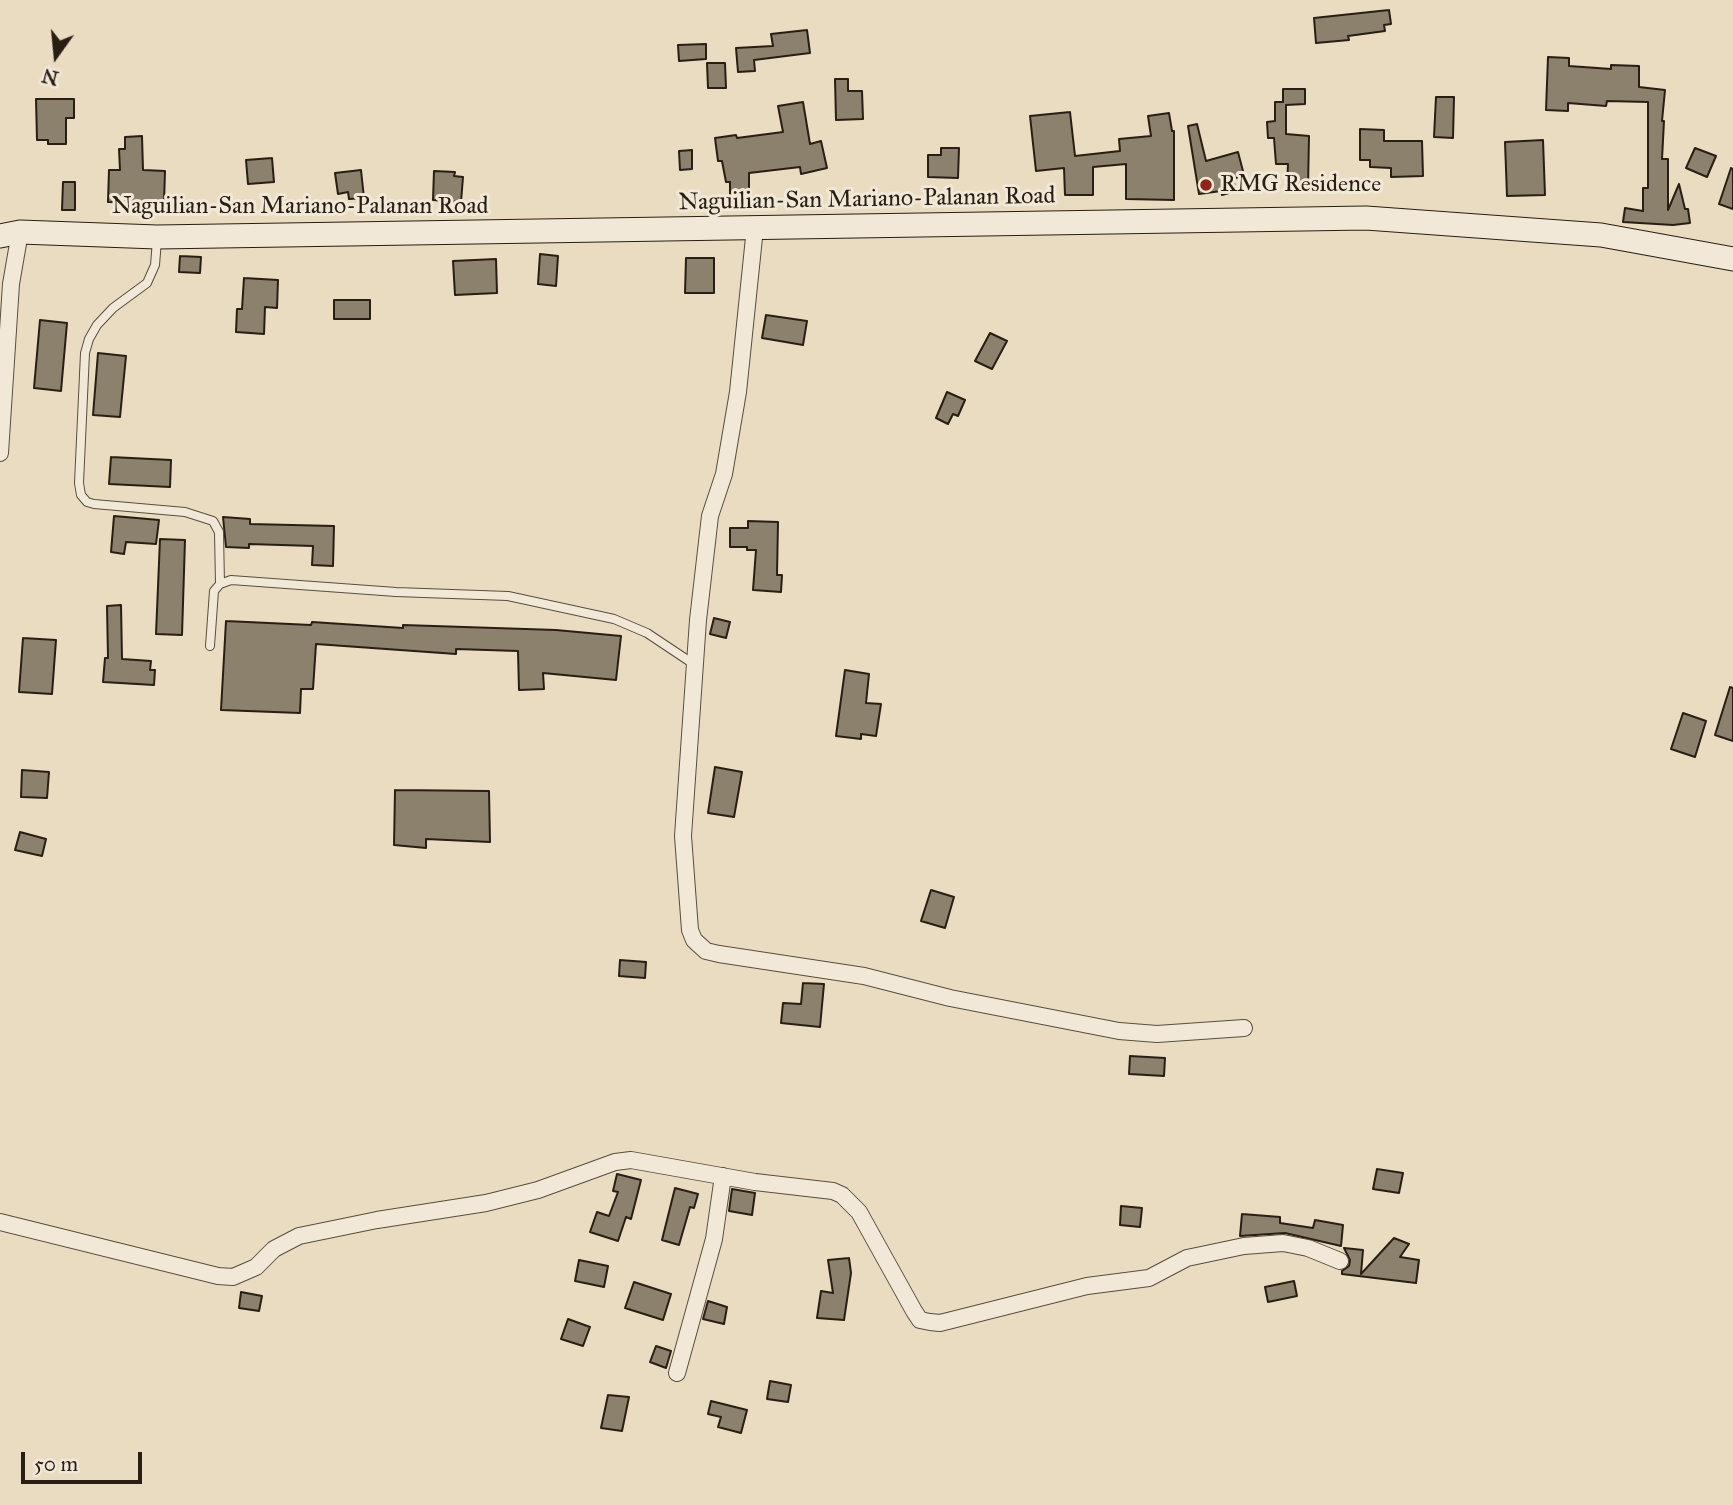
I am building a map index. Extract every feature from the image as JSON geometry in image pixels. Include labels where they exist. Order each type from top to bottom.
[{"type":"main road","name":"Naguilian-San Mariano-Palanan Road","points":[[10,234],[157,237],[1366,218],[1601,235],[1733,258]]},
{"type":"street","points":[[755,228],[738,392],[724,474],[710,516],[695,664],[682,836],[690,930],[699,947],[719,954],[864,976],[950,998],[1119,1031],[1157,1034],[1244,1028]]},
{"type":"street","points":[[0,453],[11,284],[10,234]]},
{"type":"street","points":[[0,1222],[218,1276],[233,1277],[256,1267],[285,1241],[299,1236],[525,1194],[615,1162],[631,1160],[833,1191],[842,1195],[859,1212],[920,1320],[930,1322],[940,1323],[1087,1286],[1149,1278],[1187,1258],[1244,1246],[1283,1243],[1308,1248],[1340,1261]]},
{"type":"street","points":[[677,1373],[714,1238],[723,1176]]},
{"type":"lane","points":[[157,237],[155,265],[147,283],[113,308],[97,325],[89,339],[85,366],[79,483],[81,495],[86,502],[94,504],[185,512],[213,521],[219,532],[220,584]]},
{"type":"lane","points":[[210,646],[214,590],[220,584],[231,580],[396,592],[508,596],[614,619],[647,633],[695,664]]},
{"type":"building","points":[[1389,10],[1391,24],[1384,25],[1385,31],[1348,36],[1349,40],[1316,43],[1314,18]]},
{"type":"building","points":[[807,30],[810,53],[754,60],[755,71],[738,72],[736,48],[773,46],[771,34]]},
{"type":"building","points":[[706,44],[706,59],[679,61],[678,45]]},
{"type":"building","points":[[1548,57],[1569,58],[1569,66],[1611,69],[1611,65],[1639,66],[1639,87],[1665,90],[1662,159],[1668,159],[1668,210],[1679,184],[1690,223],[1673,225],[1623,222],[1625,208],[1643,211],[1643,188],[1648,188],[1648,102],[1607,101],[1606,106],[1568,103],[1568,111],[1546,110]]},
{"type":"building","points":[[707,63],[725,63],[726,88],[708,88]]},
{"type":"building","points":[[835,79],[848,79],[848,91],[862,91],[863,119],[836,120]]},
{"type":"building","points":[[1283,89],[1305,89],[1305,104],[1286,105],[1286,134],[1309,136],[1308,188],[1287,187],[1288,164],[1276,164],[1274,138],[1268,138],[1267,122],[1275,121],[1275,102],[1283,102]]},
{"type":"building","points":[[1436,97],[1454,97],[1453,138],[1434,137]]},
{"type":"building","points":[[36,99],[74,99],[74,118],[66,118],[66,144],[48,144],[48,140],[37,140]]},
{"type":"building","points":[[803,102],[810,144],[821,141],[827,168],[801,174],[800,167],[749,173],[749,206],[730,206],[730,182],[726,182],[722,161],[718,161],[715,138],[783,132],[778,106]]},
{"type":"building","points":[[1070,112],[1075,156],[1120,151],[1119,139],[1151,136],[1148,116],[1169,113],[1174,131],[1174,200],[1126,199],[1126,164],[1093,167],[1093,195],[1065,195],[1064,168],[1036,171],[1030,116]]},
{"type":"building","points":[[1197,124],[1206,161],[1238,152],[1244,175],[1233,179],[1236,191],[1222,195],[1221,191],[1199,194],[1188,126]]},
{"type":"building","points":[[1360,129],[1384,130],[1384,141],[1422,141],[1423,176],[1391,177],[1391,168],[1370,167],[1370,160],[1360,160]]},
{"type":"building","points":[[142,136],[143,170],[165,171],[164,203],[108,202],[109,170],[120,170],[119,149],[125,149],[125,137]]},
{"type":"building","points":[[1543,140],[1545,195],[1507,196],[1505,142]]},
{"type":"building","points":[[941,148],[959,148],[958,178],[928,177],[928,155],[941,155]]},
{"type":"building","points":[[1695,148],[1716,156],[1707,177],[1686,168]]},
{"type":"building","points":[[692,150],[692,169],[680,170],[679,151]]},
{"type":"building","points":[[272,158],[274,182],[248,184],[246,160]]},
{"type":"building","points":[[1731,168],[1733,169],[1733,209],[1719,204]]},
{"type":"building","points":[[361,170],[364,198],[349,199],[348,192],[338,194],[335,173]]},
{"type":"building","points":[[434,171],[455,172],[454,176],[463,177],[461,202],[433,200]]},
{"type":"building","points":[[63,182],[75,182],[75,210],[62,210]]},
{"type":"building","points":[[540,254],[558,256],[556,286],[538,284]]},
{"type":"building","points":[[180,256],[201,257],[200,273],[179,272]]},
{"type":"building","points":[[686,258],[714,258],[714,293],[685,293]]},
{"type":"building","points":[[496,259],[497,293],[455,295],[453,261]]},
{"type":"building","points":[[244,278],[278,280],[277,308],[265,307],[264,334],[236,332],[237,309],[242,309]]},
{"type":"building","points":[[334,300],[370,300],[370,319],[334,319]]},
{"type":"building","points":[[766,315],[807,321],[803,345],[762,338]]},
{"type":"building","points":[[40,320],[67,323],[61,391],[34,388]]},
{"type":"building","points":[[990,333],[1007,341],[992,369],[975,361]]},
{"type":"building","points":[[98,353],[126,356],[120,417],[93,415]]},
{"type":"building","points":[[947,392],[965,400],[958,416],[953,414],[948,424],[936,418]]},
{"type":"building","points":[[111,457],[171,460],[170,487],[109,484]]},
{"type":"building","points":[[114,516],[159,520],[156,544],[126,542],[124,554],[111,552]]},
{"type":"building","points":[[223,517],[250,519],[250,524],[334,526],[333,566],[312,565],[313,546],[249,544],[249,548],[226,547]]},
{"type":"building","points":[[748,521],[778,522],[777,575],[782,575],[781,592],[753,590],[756,550],[730,547],[730,528],[748,528]]},
{"type":"building","points":[[160,539],[185,540],[182,635],[156,634]]},
{"type":"building","points":[[121,605],[122,659],[151,661],[150,670],[155,670],[154,685],[103,682],[105,658],[108,658],[107,606]]},
{"type":"building","points":[[714,618],[730,622],[726,638],[710,634]]},
{"type":"building","points":[[226,621],[311,625],[312,622],[403,628],[403,625],[556,630],[621,636],[616,680],[543,673],[544,689],[519,690],[518,651],[456,649],[456,654],[316,644],[313,689],[301,689],[300,713],[221,710]]},
{"type":"building","points":[[23,638],[56,640],[52,694],[19,692]]},
{"type":"building","points":[[845,670],[869,674],[866,703],[881,704],[876,736],[861,734],[861,739],[836,736]]},
{"type":"building","points":[[1730,687],[1733,688],[1733,741],[1715,735]]},
{"type":"building","points":[[1683,713],[1706,721],[1695,757],[1671,749]]},
{"type":"building","points":[[715,767],[742,772],[734,817],[708,813]]},
{"type":"building","points":[[22,770],[49,772],[47,798],[21,797]]},
{"type":"building","points":[[395,790],[489,791],[490,842],[426,839],[426,848],[394,845]]},
{"type":"building","points":[[20,832],[46,839],[42,856],[15,850]]},
{"type":"building","points":[[931,890],[954,897],[945,928],[921,921]]},
{"type":"building","points":[[620,960],[646,962],[645,978],[619,976]]},
{"type":"building","points":[[803,983],[824,984],[820,1027],[781,1023],[783,1003],[801,1004]]},
{"type":"building","points":[[1130,1056],[1165,1058],[1164,1076],[1129,1074]]},
{"type":"building","points":[[1377,1169],[1403,1173],[1399,1193],[1373,1189]]},
{"type":"building","points":[[617,1174],[641,1180],[631,1219],[626,1217],[618,1241],[590,1232],[597,1212],[609,1216],[618,1192],[613,1191]]},
{"type":"building","points":[[675,1188],[698,1194],[694,1208],[690,1207],[679,1245],[662,1240]]},
{"type":"building","points":[[732,1189],[755,1193],[752,1215],[729,1211]]},
{"type":"building","points":[[1121,1206],[1142,1208],[1140,1227],[1120,1225]]},
{"type":"building","points":[[1242,1214],[1280,1217],[1280,1223],[1313,1228],[1315,1220],[1343,1225],[1341,1246],[1285,1233],[1240,1236]]},
{"type":"building","points":[[1394,1238],[1409,1244],[1400,1257],[1419,1260],[1416,1283],[1342,1274],[1349,1266],[1350,1260],[1344,1248],[1363,1250],[1361,1274]]},
{"type":"building","points":[[849,1258],[851,1273],[844,1320],[817,1318],[821,1291],[833,1293],[828,1260]]},
{"type":"building","points":[[579,1260],[608,1266],[604,1287],[575,1281]]},
{"type":"building","points":[[1294,1281],[1297,1296],[1268,1302],[1265,1287]]},
{"type":"building","points":[[634,1282],[671,1294],[663,1320],[625,1308]]},
{"type":"building","points":[[241,1292],[262,1296],[259,1311],[239,1308]]},
{"type":"building","points":[[708,1301],[727,1307],[724,1324],[703,1319]]},
{"type":"building","points":[[568,1319],[590,1327],[583,1346],[561,1339]]},
{"type":"building","points":[[656,1346],[671,1351],[666,1368],[650,1362]]},
{"type":"building","points":[[770,1381],[791,1385],[788,1402],[767,1399]]},
{"type":"building","points":[[608,1395],[629,1397],[622,1431],[601,1428]]},
{"type":"building","points":[[711,1401],[747,1410],[741,1433],[718,1427],[721,1417],[708,1414]]},
{"type":"place","name":"RMG Residence","points":[[1206,185]]}]
